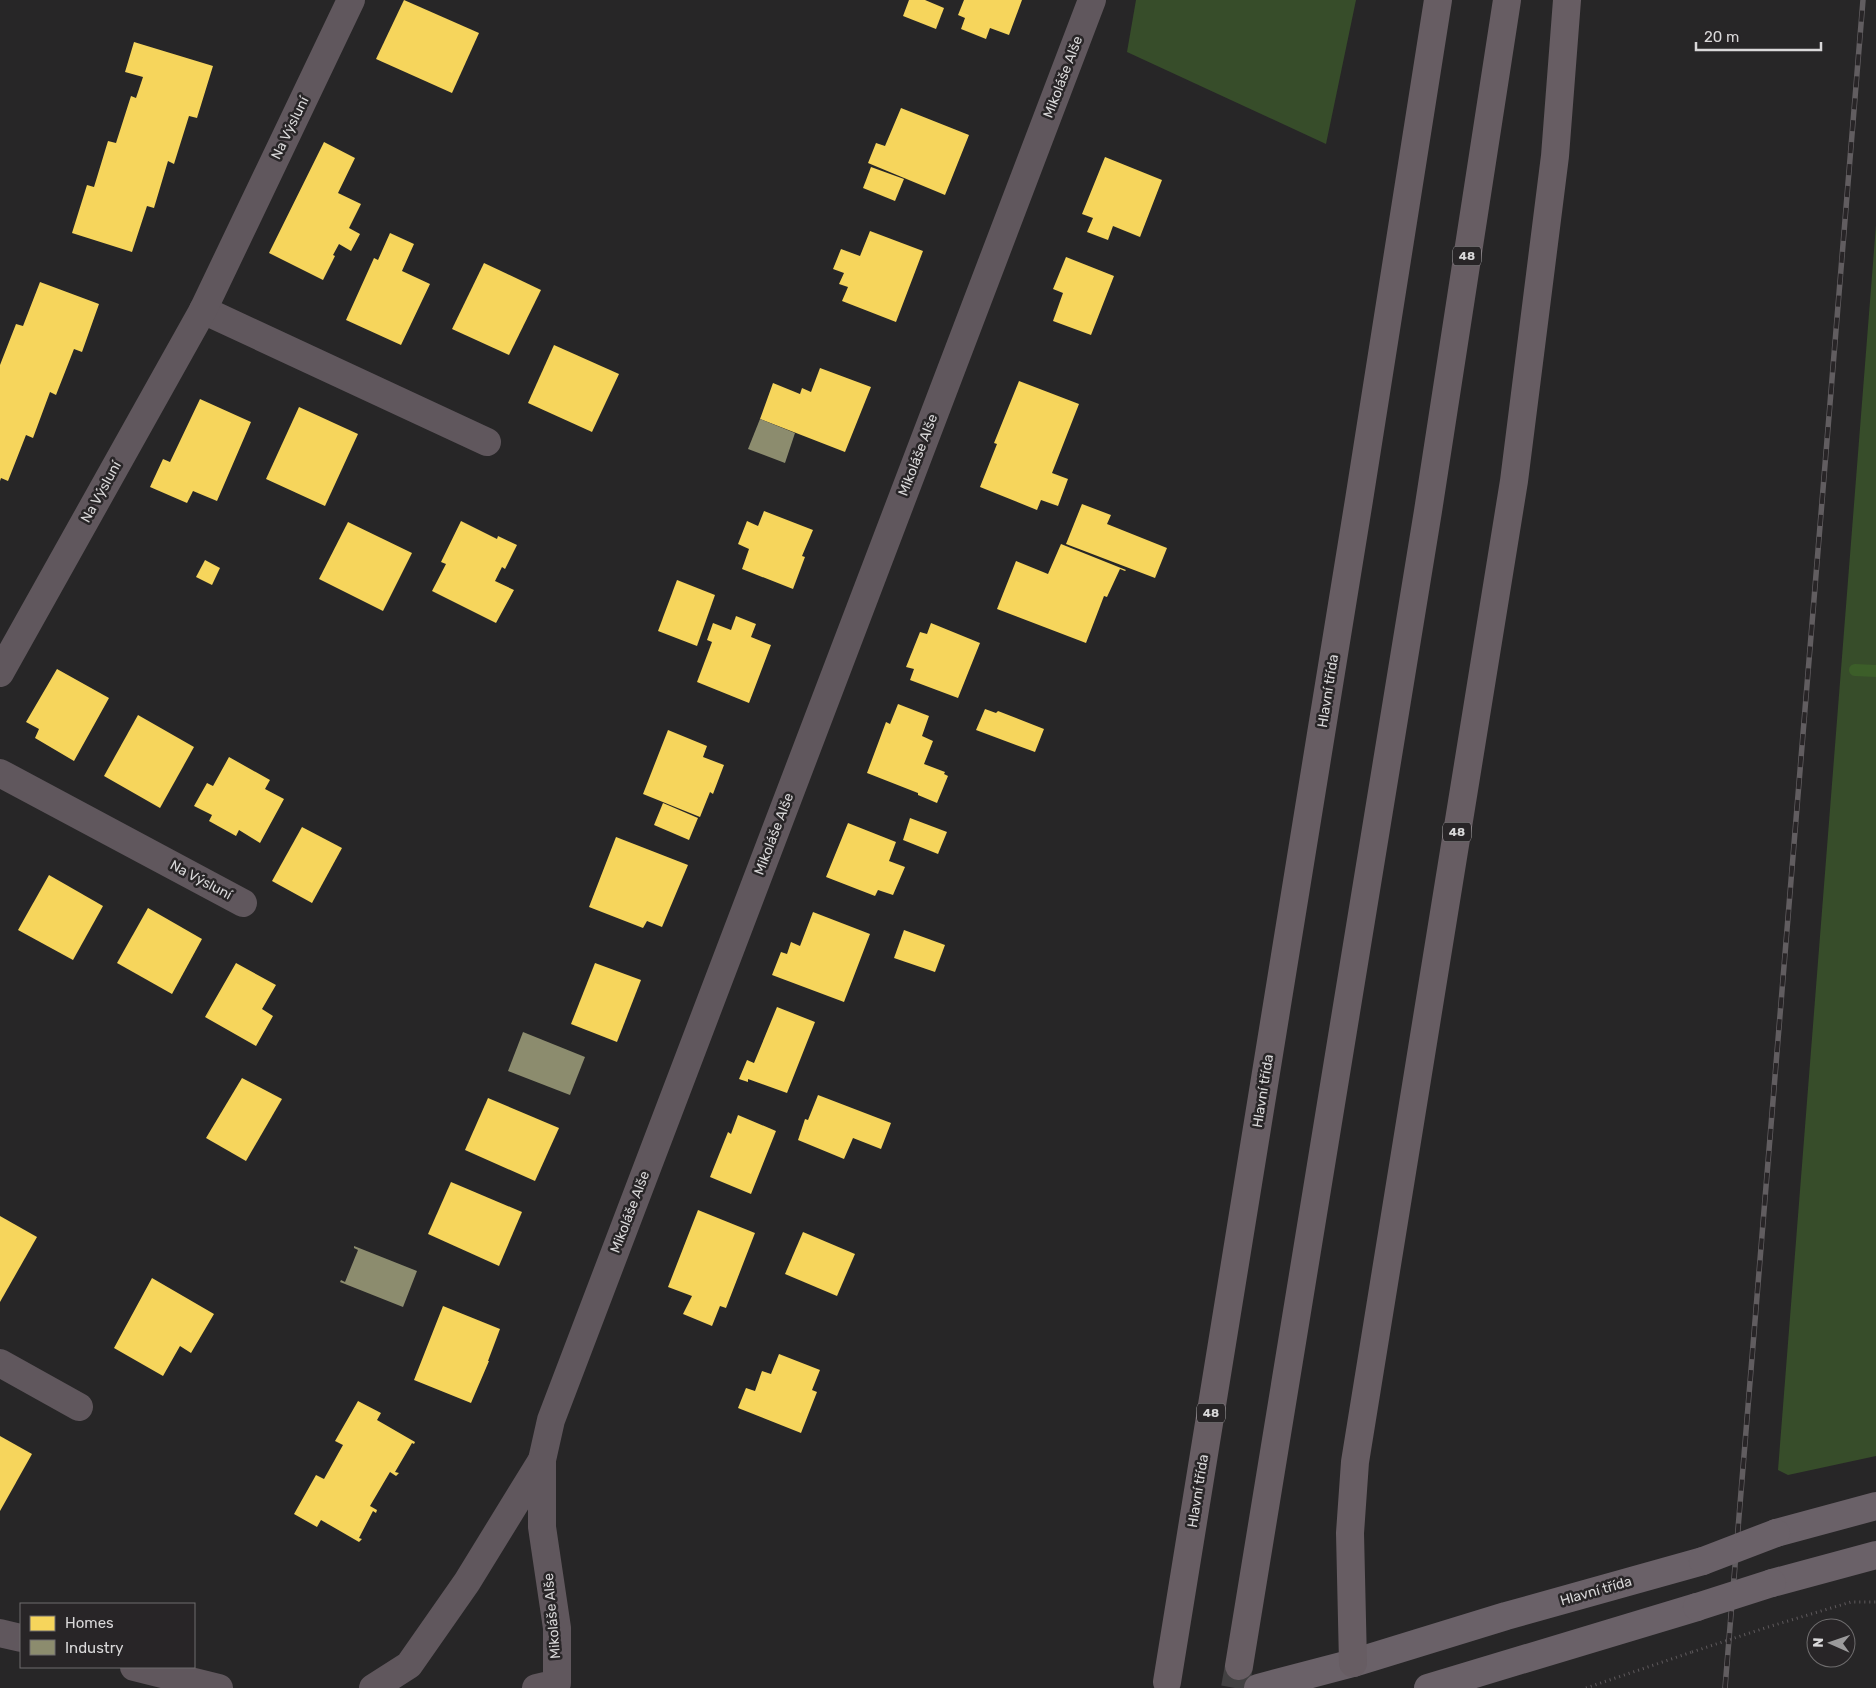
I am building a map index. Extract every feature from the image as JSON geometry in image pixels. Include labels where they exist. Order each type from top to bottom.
[{"type":"highway","name":"Hlavní třída","points":[[1167,1682],[1359,500],[1438,0]]},
{"type":"highway","name":"48","points":[[1239,1666],[1424,531],[1507,0]]},
{"type":"highway","name":"48","points":[[1353,1676],[1350,1533],[1355,1462],[1514,481],[1555,156],[1567,0]]},
{"type":"main road","name":"Hlavní třída","points":[[1271,1685],[1353,1676],[1506,1616],[1702,1560],[1776,1533],[1876,1506]]},
{"type":"main road","points":[[1428,1688],[1772,1583],[1876,1555]]},
{"type":"street","name":"Na Výsluní","points":[[0,673],[203,310],[351,0]]},
{"type":"street","name":"Mikoláše Alše","points":[[547,1686],[557,1628],[542,1527],[542,1460],[555,1411],[1092,0]]},
{"type":"street","points":[[203,310],[487,442]]},
{"type":"street","name":"Na Výsluní","points":[[0,773],[243,903]]},
{"type":"street","points":[[0,1363],[79,1407]]},
{"type":"street","points":[[373,1688],[409,1665],[467,1582],[542,1460]]},
{"type":"street","points":[[0,1633],[20,1638]]},
{"type":"street","points":[[138,1668],[219,1688]]},
{"type":"path","points":[[1586,1688],[1768,1627],[1851,1602],[1876,1602]]},
{"type":"green space","points":[[1136,0],[1356,0],[1326,144],[1127,52]]},
{"type":"green space","points":[[1876,225],[1876,1456],[1788,1475],[1778,1470]]},
{"type":"building: Homes","points":[[404,0],[479,33],[452,93],[376,59]]},
{"type":"building: Homes","points":[[909,0],[925,0],[944,8],[936,29],[903,16]]},
{"type":"building: Homes","points":[[964,0],[1022,0],[1009,35],[990,28],[986,39],[961,29],[965,18],[958,15]]},
{"type":"building: Homes","points":[[134,42],[213,66],[197,118],[189,116],[174,164],[168,161],[154,208],[147,206],[132,252],[72,233],[87,185],[94,187],[108,141],[116,143],[131,96],[136,98],[143,77],[125,72]]},
{"type":"building: Homes","points":[[901,108],[969,135],[945,195],[868,163],[876,143],[885,146]]},
{"type":"building: Homes","points":[[324,142],[355,158],[338,193],[361,204],[349,228],[360,234],[351,251],[339,244],[323,280],[269,253]]},
{"type":"building: Homes","points":[[1105,157],[1162,180],[1140,237],[1113,226],[1108,240],[1087,232],[1093,218],[1082,214]]},
{"type":"building: Homes","points":[[871,167],[904,179],[895,201],[863,188]]},
{"type":"building: Homes","points":[[870,231],[923,251],[896,322],[842,301],[848,287],[839,284],[844,273],[833,269],[841,249],[860,256]]},
{"type":"building: Homes","points":[[390,233],[414,244],[402,271],[430,284],[401,345],[346,320],[374,258],[378,260]]},
{"type":"building: Homes","points":[[1066,257],[1114,276],[1091,335],[1053,321],[1063,293],[1053,289]]},
{"type":"building: Homes","points":[[484,263],[541,290],[509,355],[452,329]]},
{"type":"building: Homes","points":[[40,282],[99,304],[82,352],[74,349],[56,395],[50,392],[33,438],[26,435],[8,481],[1,478],[0,481],[0,365],[16,324],[23,326]]},
{"type":"building: Homes","points":[[554,345],[619,374],[592,432],[528,403]]},
{"type":"building: Homes","points":[[820,368],[871,387],[845,452],[760,419],[773,383],[800,394],[802,388],[811,392]]},
{"type":"building: Homes","points":[[1019,381],[1079,404],[1052,473],[1068,479],[1058,506],[1041,500],[1037,510],[980,487],[997,444],[994,443]]},
{"type":"building: Homes","points":[[200,399],[251,422],[217,501],[193,491],[187,503],[150,487],[163,459],[170,462]]},
{"type":"building: Homes","points":[[299,407],[358,434],[325,506],[266,479]]},
{"type":"building: Homes","points":[[1082,504],[1111,515],[1107,524],[1167,548],[1155,578],[1066,544]]},
{"type":"building: Homes","points":[[764,511],[813,530],[802,556],[805,557],[793,589],[742,569],[749,549],[738,544],[747,521],[758,526]]},
{"type":"building: Homes","points":[[461,521],[497,539],[498,536],[517,545],[505,569],[502,567],[495,581],[514,590],[496,623],[432,591],[446,564],[441,562]]},
{"type":"building: Homes","points":[[348,522],[412,553],[383,611],[319,579]]},
{"type":"building: Homes","points":[[1061,544],[1126,570],[1120,569],[1107,597],[1104,596],[1086,643],[997,609],[1016,561],[1048,574]]},
{"type":"building: Homes","points":[[205,560],[220,568],[212,585],[196,577]]},
{"type":"building: Homes","points":[[677,580],[715,595],[697,646],[658,631]]},
{"type":"building: Homes","points":[[736,616],[756,624],[751,637],[771,645],[749,703],[697,682],[712,642],[707,640],[713,623],[731,630]]},
{"type":"building: Homes","points":[[931,623],[980,643],[958,698],[910,680],[914,669],[906,667],[920,632],[927,634]]},
{"type":"building: Homes","points":[[57,669],[109,698],[74,761],[35,738],[39,729],[26,722]]},
{"type":"building: Homes","points":[[898,704],[929,716],[922,736],[933,741],[924,764],[945,772],[944,774],[948,776],[937,803],[918,795],[918,793],[867,773],[886,722],[890,724]]},
{"type":"building: Homes","points":[[985,709],[996,713],[998,711],[1044,729],[1035,752],[976,730]]},
{"type":"building: Homes","points":[[138,715],[194,747],[160,808],[104,776]]},
{"type":"building: Homes","points":[[668,730],[707,746],[703,757],[724,765],[713,794],[710,792],[700,817],[643,794]]},
{"type":"building: Homes","points":[[229,757],[270,780],[265,789],[284,799],[260,843],[239,830],[236,836],[209,821],[212,815],[194,806],[207,783],[213,786]]},
{"type":"building: Homes","points":[[663,803],[698,818],[689,840],[654,825]]},
{"type":"building: Homes","points":[[910,818],[947,832],[938,854],[903,840]]},
{"type":"building: Homes","points":[[848,823],[896,842],[889,861],[905,867],[893,895],[878,890],[875,896],[826,877]]},
{"type":"building: Homes","points":[[302,827],[342,848],[312,903],[272,881]]},
{"type":"building: Homes","points":[[616,837],[688,865],[662,927],[647,921],[643,928],[589,907]]},
{"type":"building: Homes","points":[[49,875],[103,906],[73,960],[18,930]]},
{"type":"building: Homes","points":[[148,908],[202,939],[172,994],[117,963]]},
{"type":"building: Homes","points":[[813,912],[870,934],[844,1002],[772,975],[781,952],[787,954],[791,942],[800,946]]},
{"type":"building: Homes","points":[[904,930],[945,945],[935,972],[894,958]]},
{"type":"building: Homes","points":[[236,963],[276,985],[262,1009],[273,1016],[256,1046],[205,1017]]},
{"type":"building: Homes","points":[[595,963],[641,980],[617,1042],[571,1024]]},
{"type":"building: Homes","points":[[777,1007],[815,1022],[787,1093],[748,1079],[748,1082],[739,1079],[747,1060],[754,1063]]},
{"type":"building: Homes","points":[[242,1078],[282,1099],[246,1161],[206,1138]]},
{"type":"building: Homes","points":[[818,1095],[891,1123],[881,1149],[853,1138],[844,1159],[798,1140],[805,1119],[808,1120]]},
{"type":"building: Homes","points":[[488,1098],[559,1128],[535,1181],[465,1150]]},
{"type":"building: Homes","points":[[738,1115],[776,1131],[751,1194],[710,1177],[728,1132],[731,1134]]},
{"type":"building: Homes","points":[[451,1182],[522,1212],[499,1266],[428,1234]]},
{"type":"building: Homes","points":[[698,1210],[755,1233],[726,1308],[720,1306],[712,1326],[683,1314],[692,1296],[668,1287]]},
{"type":"building: Homes","points":[[0,1216],[37,1237],[0,1302]]},
{"type":"building: Homes","points":[[803,1232],[855,1254],[837,1296],[785,1274]]},
{"type":"building: Homes","points":[[152,1278],[214,1314],[191,1353],[180,1346],[163,1376],[114,1348]]},
{"type":"building: Homes","points":[[443,1306],[500,1329],[471,1403],[414,1380]]},
{"type":"building: Homes","points":[[779,1354],[820,1370],[812,1390],[817,1392],[801,1433],[738,1408],[746,1388],[755,1391],[762,1371],[771,1374]]},
{"type":"building: Homes","points":[[358,1401],[381,1413],[377,1420],[415,1442],[414,1444],[412,1443],[395,1472],[399,1473],[396,1476],[390,1472],[370,1506],[377,1510],[376,1513],[373,1511],[359,1538],[362,1539],[359,1542],[321,1520],[317,1527],[294,1514],[316,1475],[324,1479],[343,1445],[335,1441]]},
{"type":"building: Homes","points":[[0,1436],[32,1454],[0,1511]]},
{"type":"building: Industry","points":[[760,419],[795,433],[785,463],[748,449]]},
{"type":"building: Industry","points":[[523,1032],[585,1057],[570,1095],[508,1071]]},
{"type":"building: Industry","points":[[354,1246],[417,1271],[403,1307],[340,1282],[341,1280],[345,1282],[358,1250]]},
{"type":"waterway","points":[[1855,670],[1876,671]]},
{"type":"tunnel","points":[[1235,1688],[1239,1666]]},
{"type":"railway","points":[[1725,1688],[1863,0]]}]
